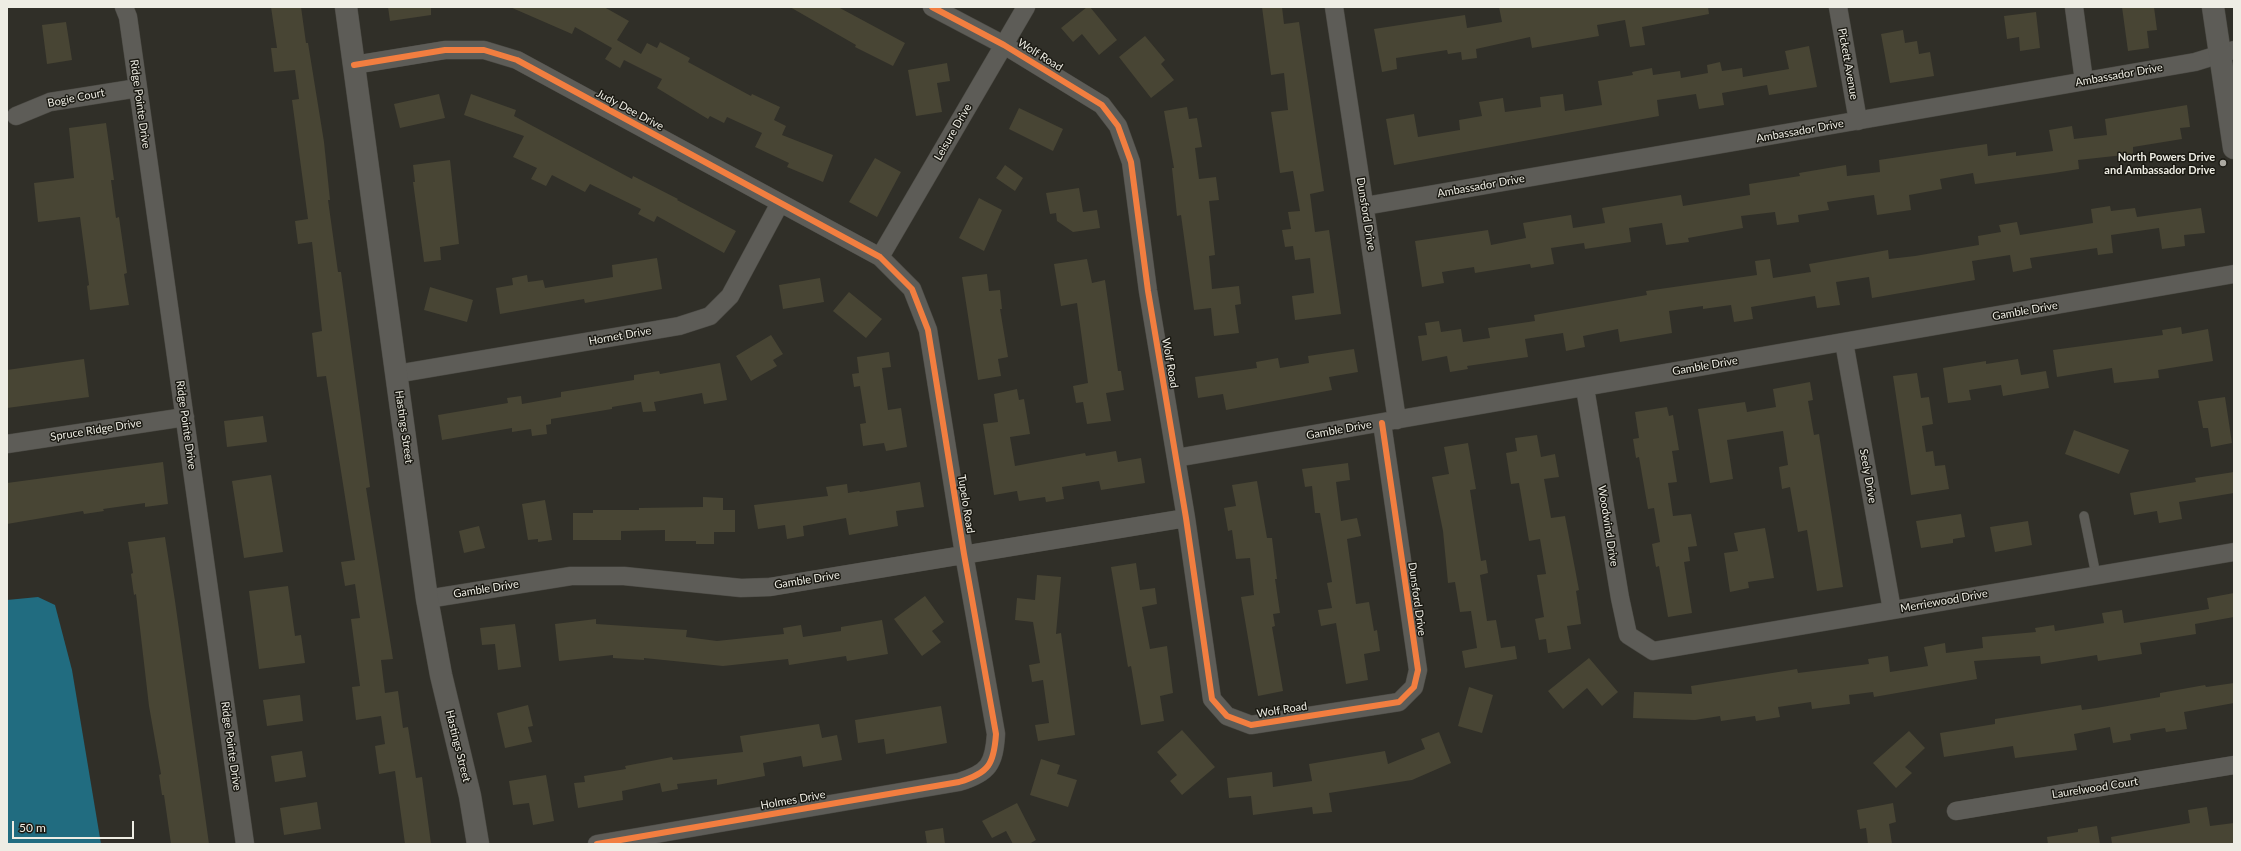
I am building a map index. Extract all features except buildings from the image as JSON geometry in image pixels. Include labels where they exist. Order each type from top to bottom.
[{"type":"street","name":"Ridge Pointe Drive","points":[[124,7],[128,17],[245,844]]},
{"type":"street","name":"Hastings Street","points":[[346,7],[427,599],[441,676],[470,796],[478,844]]},
{"type":"street","name":"Wolf Road","points":[[932,7],[1004,45],[1102,105],[1118,126],[1131,162],[1148,291],[1186,518],[1212,699],[1227,716],[1251,725],[1329,713]]},
{"type":"street","name":"Leisure Drive","points":[[880,257],[1026,7]]},
{"type":"street","name":"Dunsford Drive","points":[[1329,713],[1399,702],[1414,687],[1418,670],[1365,206],[1334,7]]},
{"type":"street","name":"Pickett Avenue","points":[[1838,7],[1858,122]]},
{"type":"street","points":[[2074,7],[2084,82]]},
{"type":"street","points":[[2213,7],[2227,52],[2234,148]]},
{"type":"street","name":"Judy Dee Drive","points":[[354,65],[445,50],[484,50],[517,60],[880,257]]},
{"type":"street","name":"Ambassador Drive","points":[[1365,206],[2084,82],[2195,62],[2227,52]]},
{"type":"street","name":"Bogie Court","points":[[16,116],[50,102],[138,88]]},
{"type":"street","name":"Hornet Drive","points":[[396,374],[679,326],[710,316],[730,296],[780,203]]},
{"type":"street","name":"Tupelo Road","points":[[880,257],[912,290],[928,330],[964,554],[996,734],[995,752],[989,767]]},
{"type":"street","name":"Gamble Drive","points":[[1176,458],[2234,274]]},
{"type":"street","name":"Seely Drive","points":[[1844,342],[1892,610]]},
{"type":"street","name":"Woodwind Drive","points":[[1585,388],[1620,598],[1628,635],[1653,651]]},
{"type":"street","name":"Spruce Ridge Drive","points":[[7,444],[185,417]]},
{"type":"street","name":"Gamble Drive","points":[[427,599],[571,576],[624,576],[741,588],[770,587],[1186,518]]},
{"type":"street","name":"Merriewood Drive","points":[[1653,651],[2234,552]]},
{"type":"street","name":"Laurelwood Court","points":[[1956,811],[2234,765]]},
{"type":"street","name":"Holmes Drive","points":[[597,844],[959,782],[976,777],[989,767]]},
{"type":"lane","points":[[2084,516],[2096,575]]},
{"type":"water","points":[[38,597],[55,605],[72,670],[101,844],[7,844],[7,600]]},
{"type":"cycle path","points":[[932,7],[1004,45],[1102,105],[1118,126],[1131,162],[1148,291],[1186,518],[1212,699],[1227,716],[1251,725],[1399,702],[1414,687],[1418,670],[1382,423]]},
{"type":"cycle path","points":[[354,65],[445,50],[484,50],[517,60],[880,257],[912,289],[928,330],[964,554],[996,734],[994,753],[988,766],[977,775],[959,782],[597,844]]},
{"type":"place","name":"North Powers Drive and Ambassador Drive","points":[[2223,163]]}]
